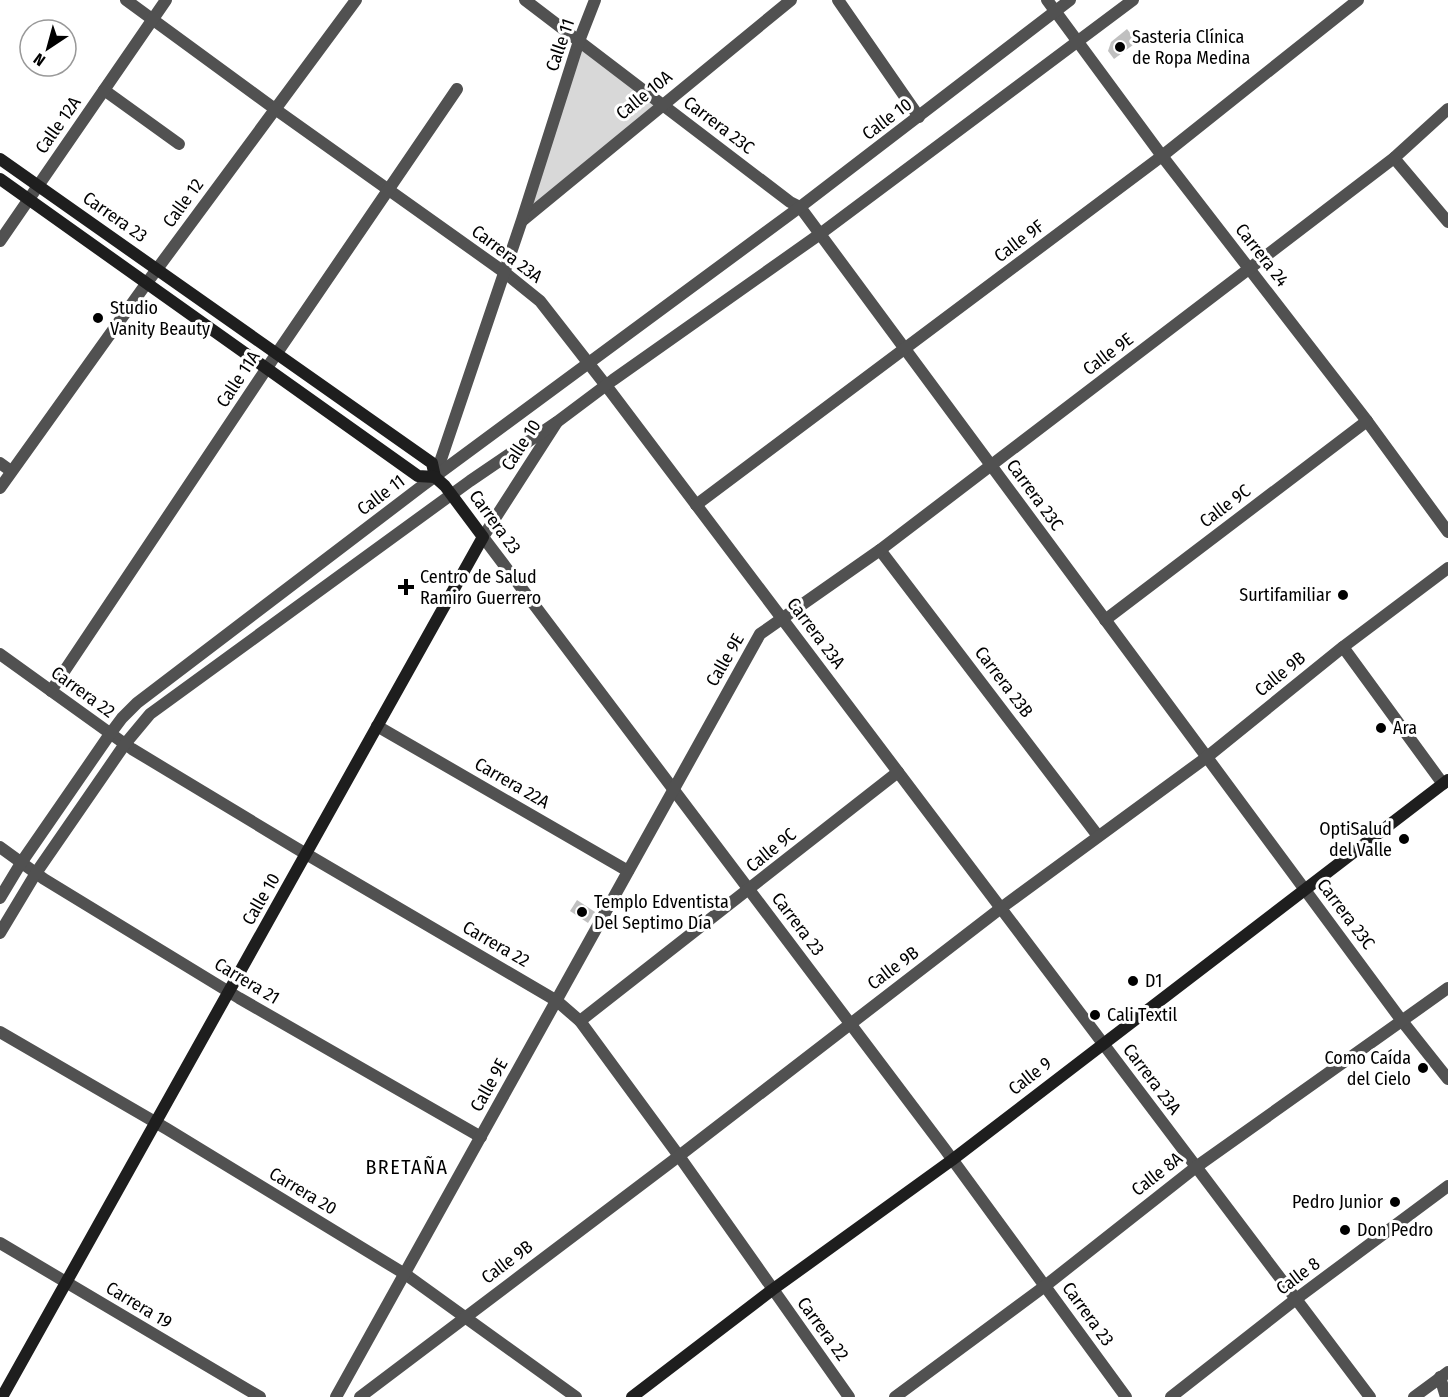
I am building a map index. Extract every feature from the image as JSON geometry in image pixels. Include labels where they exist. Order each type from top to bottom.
[{"type":"main road","name":"Carrera 23","points":[[0,159],[432,463],[435,477],[452,494],[483,537]]},
{"type":"main road","name":"Carrera 23","points":[[0,179],[418,476],[435,477]]},
{"type":"main road","name":"Calle 10","points":[[2,1397],[483,537]]},
{"type":"main road","name":"Calle 9","points":[[632,1397],[772,1290],[952,1160],[1445,782]]},
{"type":"street","name":"Carrera 23A","points":[[126,0],[504,272],[540,302],[606,386],[1370,1397]]},
{"type":"street","name":"Calle 12A","points":[[0,241],[166,0]]},
{"type":"street","name":"Calle 12","points":[[0,488],[146,284],[356,0]]},
{"type":"street","name":"Carrera 23C","points":[[525,0],[790,202],[800,207],[1402,1021],[1448,1079]]},
{"type":"street","name":"Calle 11","points":[[0,898],[21,863],[110,734],[137,703],[435,477],[522,220],[579,41],[595,0]]},
{"type":"street","name":"Calle 10A","points":[[522,220],[791,0]]},
{"type":"street","points":[[838,0],[919,117]]},
{"type":"street","name":"Carrera 24","points":[[1047,0],[1162,156],[1367,421],[1448,532]]},
{"type":"street","name":"Calle 10","points":[[435,477],[800,207],[1070,0]]},
{"type":"street","name":"Calle 10","points":[[452,494],[820,234],[1133,0]]},
{"type":"street","name":"Calle 9F","points":[[696,505],[1162,156],[1358,0]]},
{"type":"street","name":"Calle 11A","points":[[51,691],[276,353],[457,89]]},
{"type":"street","points":[[104,90],[179,144]]},
{"type":"street","name":"Calle 9E","points":[[336,1397],[760,634],[880,550],[1250,268],[1394,158],[1448,109]]},
{"type":"street","points":[[1394,158],[1448,222]]},
{"type":"street","name":"Calle 9C","points":[[1106,620],[1367,421]]},
{"type":"street","name":"Calle 10","points":[[483,537],[557,422]]},
{"type":"street","points":[[0,463],[11,471]]},
{"type":"street","points":[[0,933],[36,873],[125,744],[150,714],[452,494]]},
{"type":"street","name":"Carrera 23","points":[[483,537],[850,1023],[1126,1397]]},
{"type":"street","name":"Carrera 23B","points":[[880,550],[1098,836]]},
{"type":"street","name":"Calle 9B","points":[[360,1397],[679,1156],[1001,908],[1207,757],[1342,647],[1448,568]]},
{"type":"street","points":[[1342,647],[1445,782]]},
{"type":"street","name":"Carrera 22","points":[[0,654],[125,744],[557,1001],[580,1021],[679,1156],[849,1397]]},
{"type":"street","name":"Carrera 22A","points":[[377,726],[628,871]]},
{"type":"street","name":"Calle 9C","points":[[580,1021],[898,772]]},
{"type":"street","name":"Carrera 21","points":[[0,847],[36,873],[229,991],[481,1137]]},
{"type":"street","name":"Calle 8A","points":[[895,1397],[1045,1286],[1196,1167],[1448,988]]},
{"type":"street","name":"Carrera 20","points":[[0,1032],[157,1123],[405,1274],[576,1397]]},
{"type":"street","name":"Calle 8","points":[[1171,1397],[1296,1299],[1448,1186]]},
{"type":"street","name":"Carrera 19","points":[[0,1243],[260,1397]]},
{"type":"street","points":[[1414,1397],[1444,1374]]},
{"type":"street","points":[[1444,1374],[1446,1397]]},
{"type":"shaded area","points":[[579,41],[662,104],[522,220]]},
{"type":"building","name":"Sasteria Clínica de Ropa Medina","points":[[1127,29],[1137,42],[1114,59],[1108,51],[1111,42]]},
{"type":"building","name":"Templo Edventista Del Septimo Día","points":[[577,900],[595,912],[588,923],[570,911]]},
{"type":"place","name":"Sasteria Clínica de Ropa Medina","points":[[1120,47]]},
{"type":"place","name":"Studio Vanity Beauty","points":[[98,318]]},
{"type":"place","name":"Centro de Salud Ramiro Guerrero","points":[[406,587]]},
{"type":"place","name":"Surtifamiliar","points":[[1343,595]]},
{"type":"place","name":"Ara","points":[[1381,728]]},
{"type":"place","name":"OptiSalud del Valle","points":[[1404,839]]},
{"type":"place","name":"Templo Edventista Del Septimo Día","points":[[582,912]]},
{"type":"place","name":"D1","points":[[1133,981]]},
{"type":"place","name":"Cali Textil","points":[[1095,1015]]},
{"type":"place","name":"Como Caída del Cielo","points":[[1423,1068]]},
{"type":"place","name":"Pedro Junior","points":[[1395,1202]]},
{"type":"place","name":"Don Pedro","points":[[1345,1230]]},
{"type":"district","name":"BRETAÑA","points":[[407,1167]]}]
